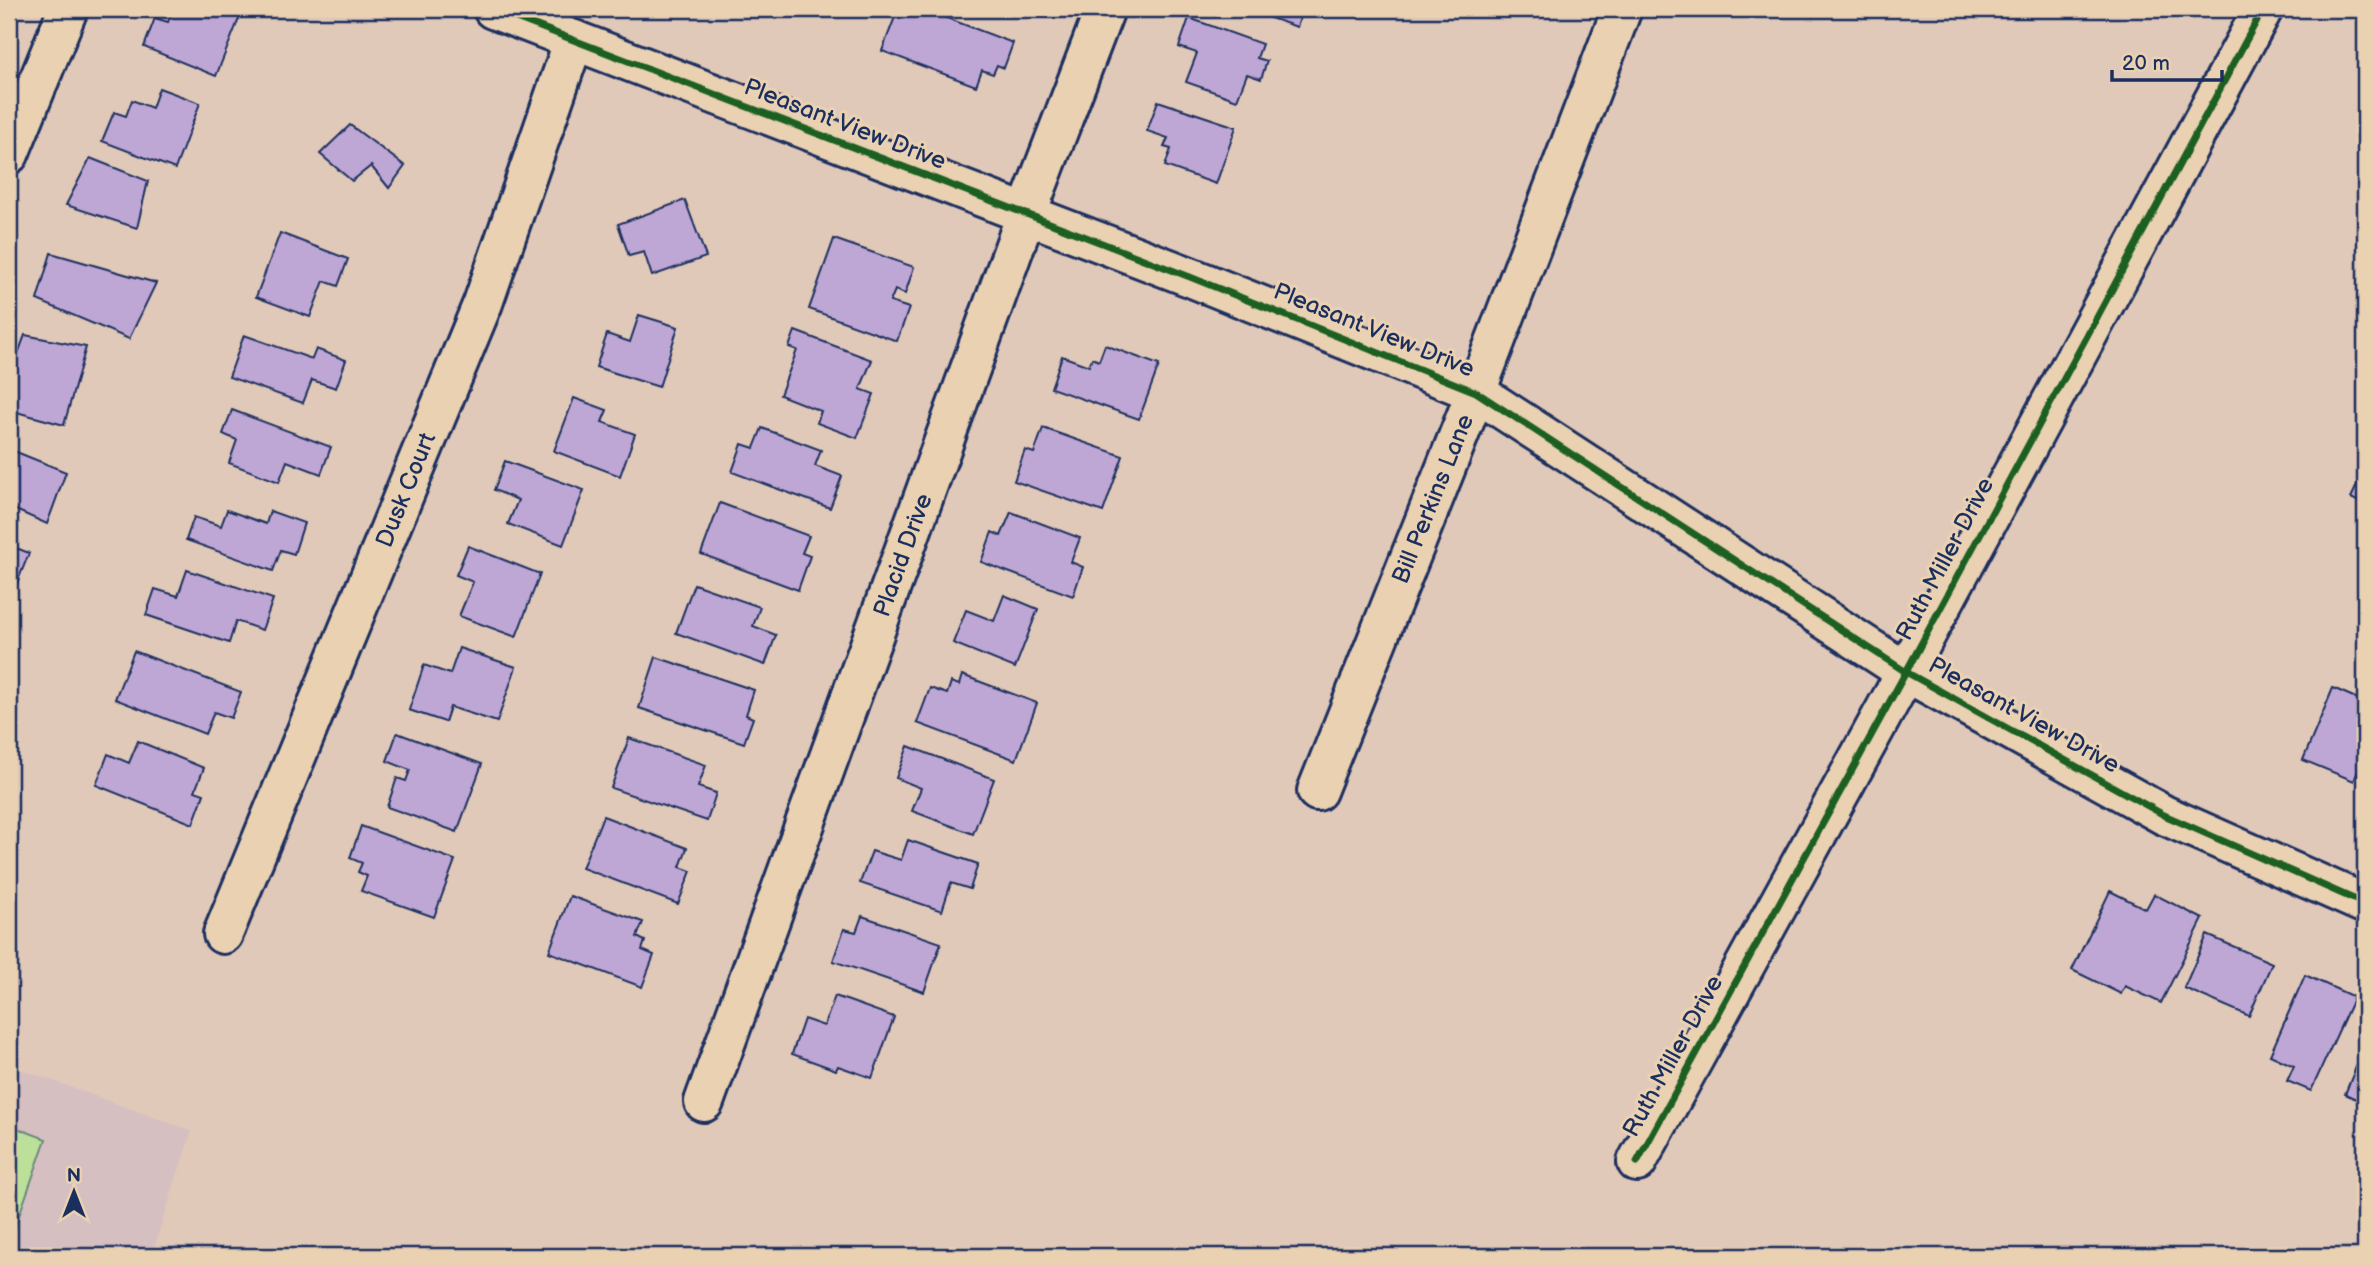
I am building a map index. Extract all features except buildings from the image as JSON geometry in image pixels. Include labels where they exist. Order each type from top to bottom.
[{"type":"street","points":[[9,154],[68,9]]},
{"type":"street","name":"Pleasant View Drive","points":[[493,9],[1190,276],[1476,392],[1906,672],[2164,815],[2365,904]]},
{"type":"street","name":"Placid Drive","points":[[704,1102],[1026,215],[1105,9]]},
{"type":"street","name":"Bill Perkins Lane","points":[[1317,792],[1476,392],[1622,9]]},
{"type":"street","name":"Ruth Miller Drive","points":[[1637,1162],[1906,672],[2263,9]]},
{"type":"street","name":"Dusk Court","points":[[223,934],[483,303],[574,40]]},
{"type":"shaded area","points":[[9,1065],[192,1131],[151,1256],[9,1256]]},
{"type":"green space","points":[[9,1125],[46,1139],[9,1244]]},
{"type":"cycle path","points":[[493,9],[1190,277],[1476,392],[1906,672],[2164,815],[2365,904]]},
{"type":"cycle path","points":[[1637,1162],[1906,672],[2263,9]]}]
